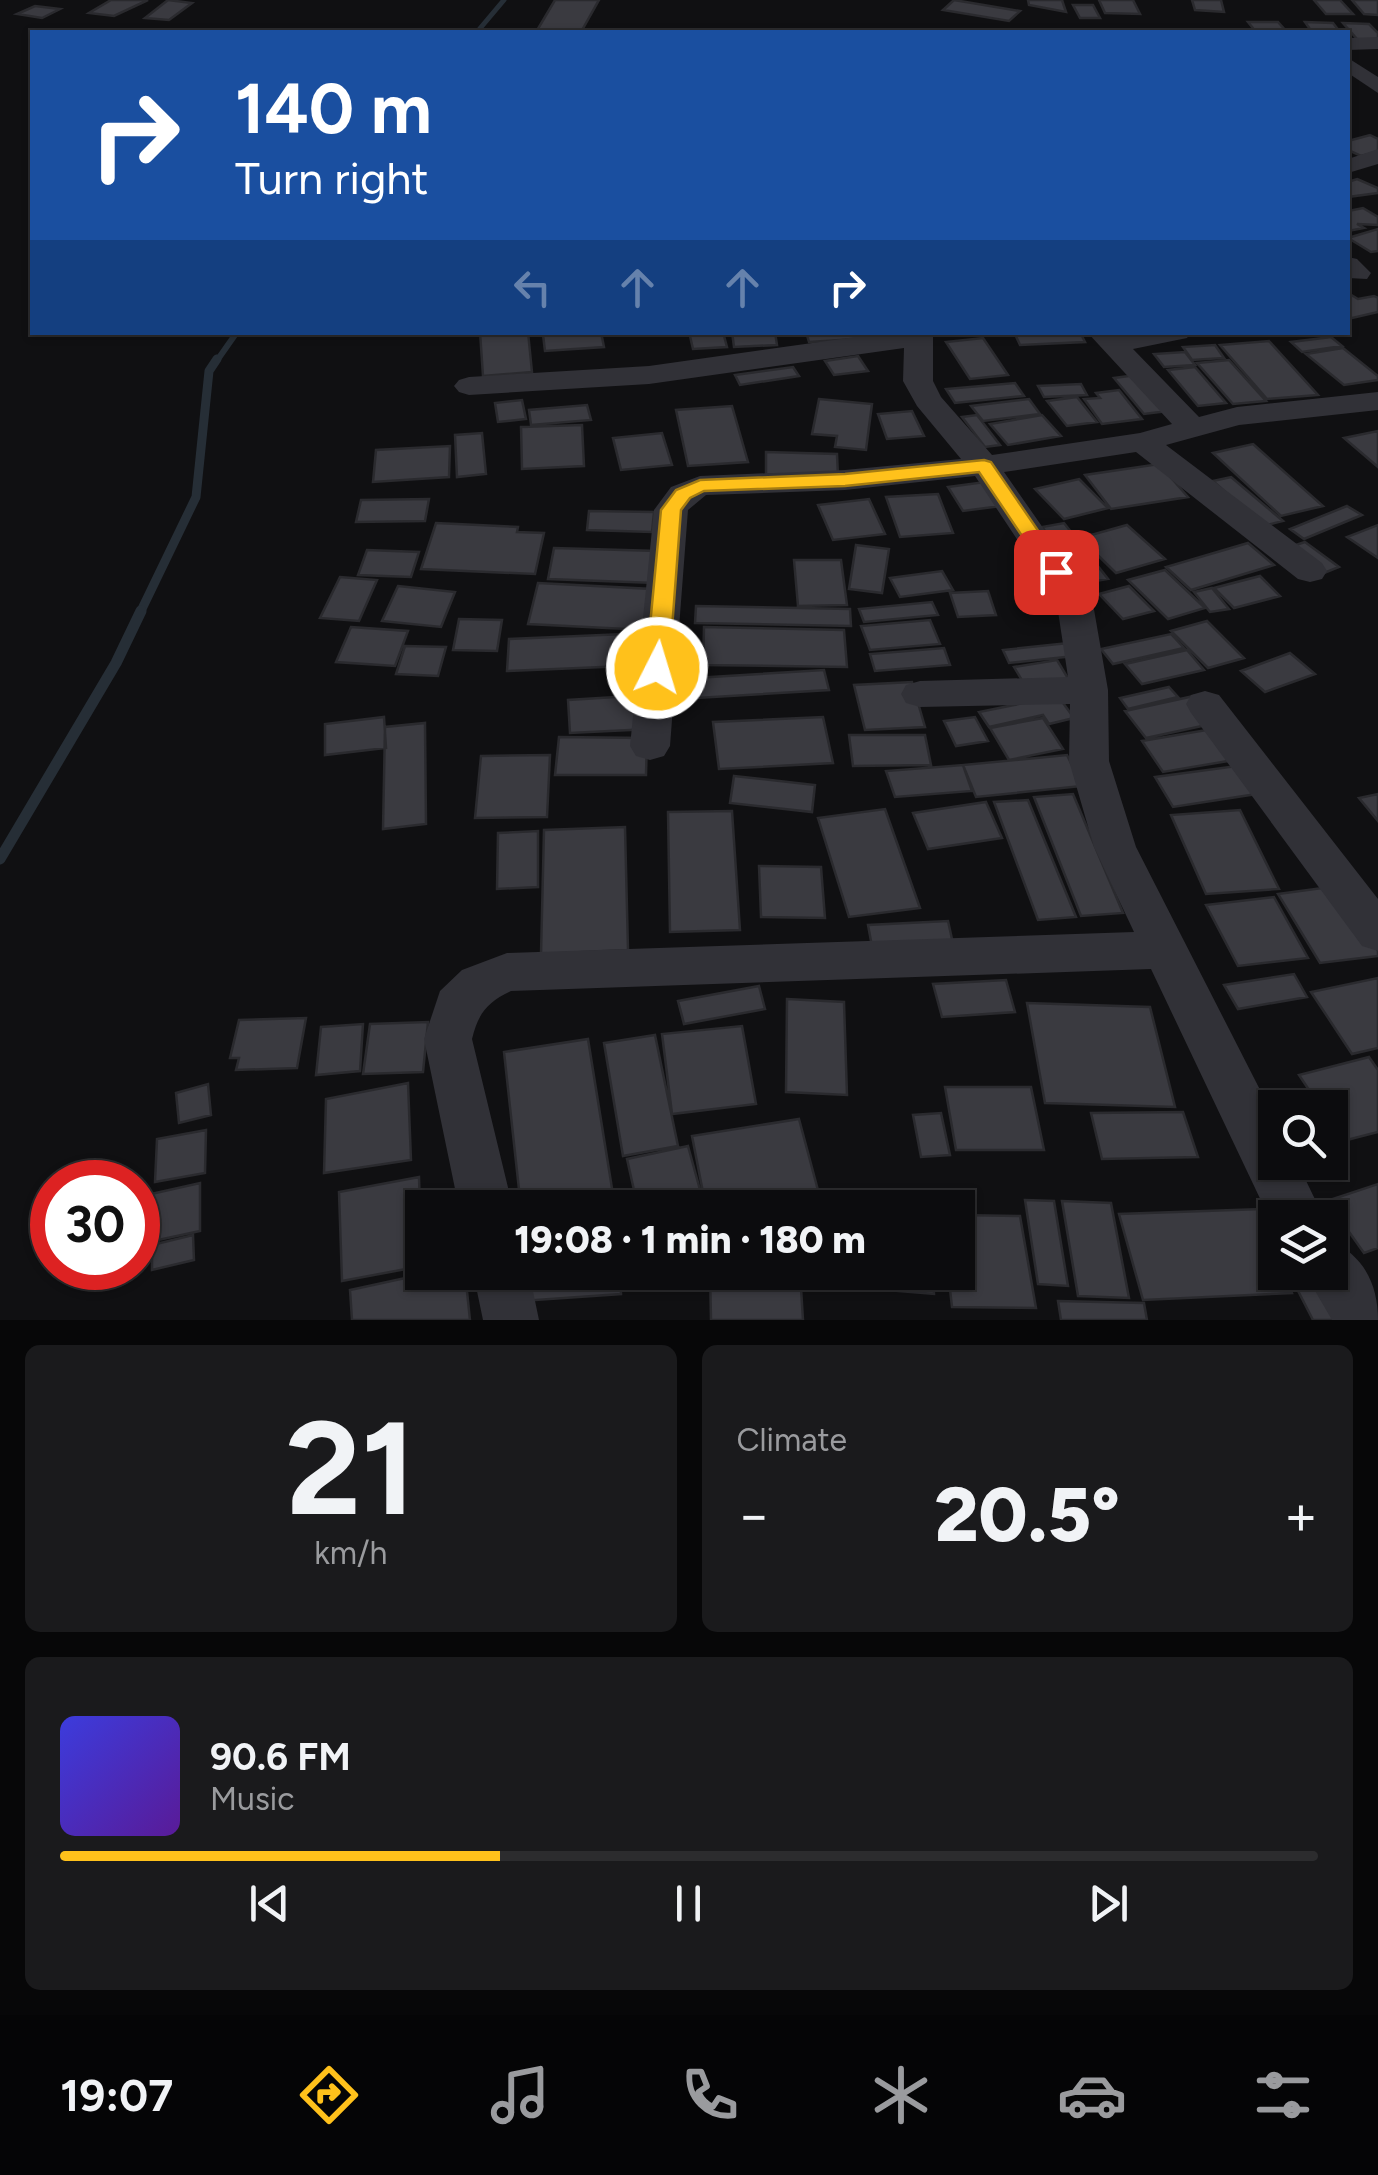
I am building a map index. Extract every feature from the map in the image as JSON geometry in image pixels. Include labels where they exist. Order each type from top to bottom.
[{"type":"street","points":[[1350,59],[1378,44]]},
{"type":"street","points":[[1350,62],[1378,86]]},
{"type":"street","points":[[1350,165],[1378,156]]},
{"type":"street","points":[[470,386],[649,375],[912,335]]},
{"type":"street","points":[[919,335],[918,382],[928,400],[984,466],[1074,598],[1089,690],[1090,760],[1114,847],[1288,1200]]},
{"type":"street","points":[[1107,338],[1142,335]]},
{"type":"street","points":[[1107,338],[1192,427]]},
{"type":"street","points":[[650,746],[671,510],[683,494],[722,482],[845,480],[984,466],[1142,442],[1237,416],[1378,400]]},
{"type":"street","points":[[1142,442],[1310,572]]},
{"type":"street","points":[[920,694],[1089,690]]},
{"type":"street","points":[[1205,704],[1378,934]]},
{"type":"street","points":[[482,1190],[448,1039],[457,1005],[479,984],[507,972],[1163,950]]},
{"type":"street","points":[[504,1290],[511,1320]]},
{"type":"street","points":[[1345,1290],[1365,1320]]},
{"type":"building","points":[[111,0],[148,0],[114,16],[89,13]]},
{"type":"building","points":[[168,0],[192,3],[169,20],[145,18]]},
{"type":"building","points":[[555,0],[599,0],[582,30],[537,30]]},
{"type":"building","points":[[954,0],[1020,11],[1009,21],[943,10]]},
{"type":"building","points":[[1028,0],[1062,0],[1066,12],[1029,5]]},
{"type":"building","points":[[1099,0],[1133,0],[1140,14],[1105,13]]},
{"type":"building","points":[[1192,0],[1221,0],[1224,12],[1195,10]]},
{"type":"building","points":[[1314,0],[1340,0],[1353,14],[1326,14]]},
{"type":"building","points":[[1352,0],[1378,0],[1378,15],[1364,14]]},
{"type":"building","points":[[1073,5],[1093,5],[1100,18],[1080,18]]},
{"type":"building","points":[[35,6],[60,9],[42,18],[17,14]]},
{"type":"building","points":[[1248,22],[1278,22],[1285,30],[1254,30]]},
{"type":"building","points":[[1305,22],[1333,23],[1338,30],[1311,30]]},
{"type":"building","points":[[1343,23],[1369,24],[1378,33],[1378,40],[1357,39]]},
{"type":"building","points":[[1370,135],[1378,139],[1378,152],[1361,156],[1350,151],[1350,140]]},
{"type":"building","points":[[1357,179],[1378,188],[1378,193],[1350,197],[1350,181]]},
{"type":"building","points":[[1363,208],[1378,217],[1378,225],[1357,224],[1364,228],[1350,231],[1350,211]]},
{"type":"building","points":[[1378,229],[1378,251],[1371,252],[1350,237]]},
{"type":"building","points":[[1350,294],[1358,299],[1378,298],[1378,312],[1350,319]]},
{"type":"building","points":[[480,335],[528,335],[532,372],[483,376]]},
{"type":"building","points":[[543,335],[602,335],[604,347],[545,351]]},
{"type":"building","points":[[690,335],[724,335],[727,347],[693,349]]},
{"type":"building","points":[[732,335],[775,335],[777,345],[734,347]]},
{"type":"building","points":[[807,335],[855,335],[857,339],[809,342]]},
{"type":"building","points":[[1015,335],[1082,335],[1085,342],[1020,345]]},
{"type":"building","points":[[1331,337],[1342,346],[1302,352],[1291,342]]},
{"type":"building","points":[[983,338],[1008,375],[970,379],[946,342]]},
{"type":"building","points":[[1269,341],[1318,395],[1267,399],[1220,345]]},
{"type":"building","points":[[1215,345],[1224,358],[1192,360],[1183,347]]},
{"type":"building","points":[[1343,348],[1378,380],[1344,385],[1306,354]]},
{"type":"building","points":[[1185,352],[1195,365],[1164,367],[1154,354]]},
{"type":"building","points":[[858,356],[868,371],[834,375],[825,361]]},
{"type":"building","points":[[1229,360],[1266,401],[1233,404],[1197,363]]},
{"type":"building","points":[[793,367],[799,376],[740,385],[735,375]]},
{"type":"building","points":[[1195,367],[1226,403],[1198,406],[1168,370]]},
{"type":"building","points":[[1136,375],[1168,411],[1144,414],[1114,378]]},
{"type":"building","points":[[1015,383],[1024,396],[955,403],[946,389]]},
{"type":"building","points":[[1081,384],[1087,395],[1044,397],[1038,386]]},
{"type":"building","points":[[1119,390],[1142,419],[1102,424],[1084,399],[1100,398],[1096,393]]},
{"type":"building","points":[[1077,397],[1097,422],[1067,426],[1047,401]]},
{"type":"building","points":[[819,399],[872,404],[866,450],[835,447],[837,436],[812,434]]},
{"type":"building","points":[[1029,399],[1040,414],[983,421],[971,406]]},
{"type":"building","points":[[522,400],[526,419],[498,422],[495,403]]},
{"type":"building","points":[[587,405],[591,420],[531,425],[529,410]]},
{"type":"building","points":[[732,406],[748,462],[688,466],[676,410]]},
{"type":"building","points":[[912,411],[924,436],[887,439],[878,414]]},
{"type":"building","points":[[977,415],[1000,445],[985,447],[962,417]]},
{"type":"building","points":[[1042,415],[1061,436],[1008,445],[990,424]]},
{"type":"building","points":[[582,425],[584,466],[522,469],[521,427]]},
{"type":"building","points":[[1378,431],[1378,467],[1344,438]]},
{"type":"building","points":[[482,433],[486,474],[457,477],[455,435]]},
{"type":"building","points":[[662,433],[672,465],[621,470],[613,438]]},
{"type":"building","points":[[1253,444],[1323,506],[1281,516],[1213,453]]},
{"type":"building","points":[[450,446],[449,477],[373,482],[376,450]]},
{"type":"building","points":[[766,452],[837,454],[838,476],[766,474]]},
{"type":"building","points":[[1159,464],[1188,497],[1111,509],[1085,475]]},
{"type":"building","points":[[1231,477],[1283,521],[1263,526],[1213,481]]},
{"type":"building","points":[[1079,479],[1108,508],[1064,519],[1035,489]]},
{"type":"building","points":[[985,482],[1001,506],[963,511],[948,487]]},
{"type":"building","points":[[938,494],[953,533],[900,537],[886,497]]},
{"type":"building","points":[[429,499],[425,521],[356,522],[361,500]]},
{"type":"building","points":[[869,499],[885,534],[833,540],[818,505]]},
{"type":"building","points":[[1347,506],[1362,515],[1304,539],[1290,529]]},
{"type":"building","points":[[589,511],[654,512],[652,532],[587,530]]},
{"type":"building","points":[[436,523],[518,527],[517,532],[544,533],[535,574],[421,569]]},
{"type":"building","points":[[1064,523],[1108,579],[1085,583],[1042,527]]},
{"type":"building","points":[[1127,525],[1165,559],[1116,573],[1080,538]]},
{"type":"building","points":[[1378,525],[1378,558],[1347,537]]},
{"type":"building","points":[[1305,542],[1339,567],[1324,573],[1290,547]]},
{"type":"building","points":[[1248,543],[1274,565],[1191,590],[1166,567]]},
{"type":"building","points":[[856,545],[889,549],[882,593],[849,589]]},
{"type":"building","points":[[554,548],[658,551],[655,583],[548,579]]},
{"type":"building","points":[[367,550],[419,552],[411,577],[358,575]]},
{"type":"building","points":[[794,560],[841,560],[847,605],[798,606]]},
{"type":"building","points":[[1165,570],[1205,608],[1168,619],[1128,580]]},
{"type":"building","points":[[942,571],[953,590],[900,597],[890,578]]},
{"type":"building","points":[[1260,576],[1280,596],[1234,608],[1214,588]]},
{"type":"building","points":[[340,577],[377,580],[359,621],[320,618]]},
{"type":"building","points":[[538,583],[652,589],[646,630],[528,624]]},
{"type":"building","points":[[398,586],[455,592],[441,627],[382,621]]},
{"type":"building","points":[[1129,586],[1154,611],[1123,619],[1099,594]]},
{"type":"building","points":[[1212,588],[1229,609],[1210,612],[1194,592]]},
{"type":"building","points":[[988,591],[996,615],[958,617],[950,593]]},
{"type":"building","points":[[932,602],[938,615],[864,622],[859,609]]},
{"type":"building","points":[[696,606],[850,609],[851,626],[695,623]]},
{"type":"building","points":[[459,619],[502,620],[497,651],[453,650]]},
{"type":"building","points":[[930,620],[940,644],[870,650],[861,626]]},
{"type":"building","points":[[1207,621],[1244,658],[1208,668],[1171,631]]},
{"type":"building","points":[[351,627],[408,631],[395,666],[336,662]]},
{"type":"building","points":[[704,627],[844,630],[847,667],[703,665]]},
{"type":"building","points":[[648,633],[650,665],[507,671],[509,639]]},
{"type":"building","points":[[1171,634],[1184,648],[1113,664],[1101,649]]},
{"type":"building","points":[[1068,643],[1075,656],[1009,663],[1003,650]]},
{"type":"building","points":[[405,646],[446,647],[438,676],[396,674]]},
{"type":"building","points":[[944,648],[950,665],[875,671],[870,654]]},
{"type":"building","points":[[1187,650],[1204,670],[1142,684],[1125,664]]},
{"type":"building","points":[[1290,653],[1315,674],[1265,692],[1241,671]]},
{"type":"building","points":[[1057,660],[1069,680],[1026,687],[1014,667]]},
{"type":"building","points":[[824,670],[829,690],[697,698],[695,678]]},
{"type":"building","points":[[912,682],[925,727],[865,730],[854,685]]},
{"type":"building","points":[[1169,687],[1178,697],[1128,709],[1120,698]]},
{"type":"building","points":[[647,695],[650,729],[570,733],[568,700]]},
{"type":"building","points":[[1058,696],[1074,718],[1049,724],[1043,715],[989,727],[979,712]]},
{"type":"building","points":[[1194,696],[1216,723],[1146,738],[1125,711]]},
{"type":"building","points":[[384,717],[386,748],[325,755],[325,724]]},
{"type":"building","points":[[823,717],[833,763],[719,769],[713,722]]},
{"type":"building","points":[[975,717],[988,741],[956,746],[944,721]]},
{"type":"building","points":[[1043,718],[1063,749],[1009,760],[990,728]]},
{"type":"building","points":[[425,723],[426,824],[383,829],[385,727]]},
{"type":"building","points":[[1218,728],[1240,759],[1163,772],[1142,741]]},
{"type":"building","points":[[849,735],[925,735],[931,765],[853,766]]},
{"type":"building","points":[[559,737],[647,738],[646,775],[555,775]]},
{"type":"building","points":[[550,755],[547,817],[475,818],[481,756]]},
{"type":"building","points":[[1067,755],[1082,786],[976,797],[963,765]]},
{"type":"building","points":[[963,765],[972,791],[895,797],[886,771]]},
{"type":"building","points":[[1244,765],[1263,793],[1173,807],[1155,777]]},
{"type":"building","points":[[734,776],[815,785],[812,812],[730,803]]},
{"type":"building","points":[[1073,794],[1123,913],[1081,916],[1034,797]]},
{"type":"building","points":[[1378,794],[1378,821],[1359,798]]},
{"type":"building","points":[[1028,800],[1076,917],[1038,920],[994,802]]},
{"type":"building","points":[[986,802],[1002,838],[928,849],[913,813]]},
{"type":"building","points":[[885,809],[920,908],[849,917],[818,818]]},
{"type":"building","points":[[1240,810],[1279,889],[1206,894],[1171,815]]},
{"type":"building","points":[[732,811],[740,930],[670,932],[668,812]]},
{"type":"building","points":[[625,827],[628,950],[541,954],[544,830]]},
{"type":"building","points":[[538,831],[538,887],[497,889],[498,833]]},
{"type":"building","points":[[759,866],[821,867],[825,918],[761,917]]},
{"type":"building","points":[[1337,886],[1378,956],[1320,963],[1278,894]]},
{"type":"building","points":[[1274,897],[1308,958],[1238,966],[1206,905]]},
{"type":"building","points":[[948,921],[954,948],[873,952],[868,925]]},
{"type":"building","points":[[1294,974],[1307,997],[1238,1009],[1224,985]]},
{"type":"building","points":[[1378,978],[1378,1048],[1352,1054],[1311,992]]},
{"type":"building","points":[[1006,980],[1015,1012],[942,1017],[933,984]]},
{"type":"building","points":[[759,986],[765,1009],[684,1024],[678,1001]]},
{"type":"building","points":[[787,999],[844,1002],[847,1095],[786,1092]]},
{"type":"building","points":[[1027,1003],[1150,1007],[1175,1107],[1045,1103]]},
{"type":"building","points":[[306,1018],[297,1068],[236,1070],[239,1058],[230,1058],[239,1020]]},
{"type":"building","points":[[428,1022],[423,1072],[363,1074],[370,1024]]},
{"type":"building","points":[[363,1024],[360,1071],[316,1075],[321,1027]]},
{"type":"building","points":[[742,1026],[756,1104],[672,1114],[662,1034]]},
{"type":"building","points":[[655,1035],[678,1146],[623,1156],[604,1043]]},
{"type":"building","points":[[588,1039],[612,1190],[519,1190],[504,1052]]},
{"type":"building","points":[[1369,1057],[1378,1070],[1378,1132],[1348,1140],[1348,1090],[1309,1090],[1299,1075]]},
{"type":"building","points":[[408,1083],[411,1160],[324,1173],[326,1099]]},
{"type":"building","points":[[208,1084],[211,1115],[179,1123],[176,1093]]},
{"type":"building","points":[[945,1087],[1031,1087],[1044,1150],[956,1150]]},
{"type":"building","points":[[1183,1112],[1198,1157],[1102,1159],[1091,1113]]},
{"type":"building","points":[[941,1113],[950,1155],[921,1157],[913,1115]]},
{"type":"building","points":[[799,1119],[818,1190],[702,1190],[692,1136]]},
{"type":"building","points":[[206,1130],[205,1173],[160,1181],[157,1139]]},
{"type":"building","points":[[688,1146],[700,1190],[634,1190],[627,1159]]},
{"type":"building","points":[[419,1177],[419,1190],[405,1190],[405,1269],[342,1281],[339,1192]]},
{"type":"building","points":[[200,1183],[200,1231],[160,1240],[160,1192]]},
{"type":"building","points":[[1378,1184],[1378,1248],[1364,1253],[1348,1231],[1348,1200],[1330,1200]]},
{"type":"building","points":[[1025,1200],[1054,1201],[1068,1286],[1038,1284]]},
{"type":"building","points":[[1062,1201],[1111,1203],[1129,1298],[1078,1296]]},
{"type":"building","points":[[1258,1209],[1258,1290],[1292,1293],[1143,1300],[1119,1214]]},
{"type":"building","points":[[975,1215],[1020,1216],[1036,1308],[952,1307],[950,1290],[975,1290]]},
{"type":"building","points":[[193,1235],[194,1260],[160,1268],[160,1243]]},
{"type":"building","points":[[405,1278],[405,1290],[467,1290],[470,1320],[352,1320],[350,1290]]},
{"type":"building","points":[[522,1290],[621,1290],[621,1294],[522,1301]]},
{"type":"building","points":[[710,1290],[801,1290],[803,1320],[711,1320]]},
{"type":"building","points":[[887,1290],[934,1290],[934,1294]]},
{"type":"building","points":[[1298,1290],[1339,1290],[1355,1320],[1313,1320]]},
{"type":"building","points":[[1058,1301],[1144,1303],[1147,1320],[1061,1320]]},
{"type":"waterway","points":[[479,30],[504,0]]},
{"type":"waterway","points":[[216,362],[235,335]]},
{"type":"waterway","points":[[140,613],[196,497],[209,371],[217,359]]},
{"type":"waterway","points":[[0,859],[116,663],[141,611]]},
{"type":"route","points":[[657,668],[671,510],[683,494],[700,486],[722,482],[845,480],[984,466],[1056,572]]}]
